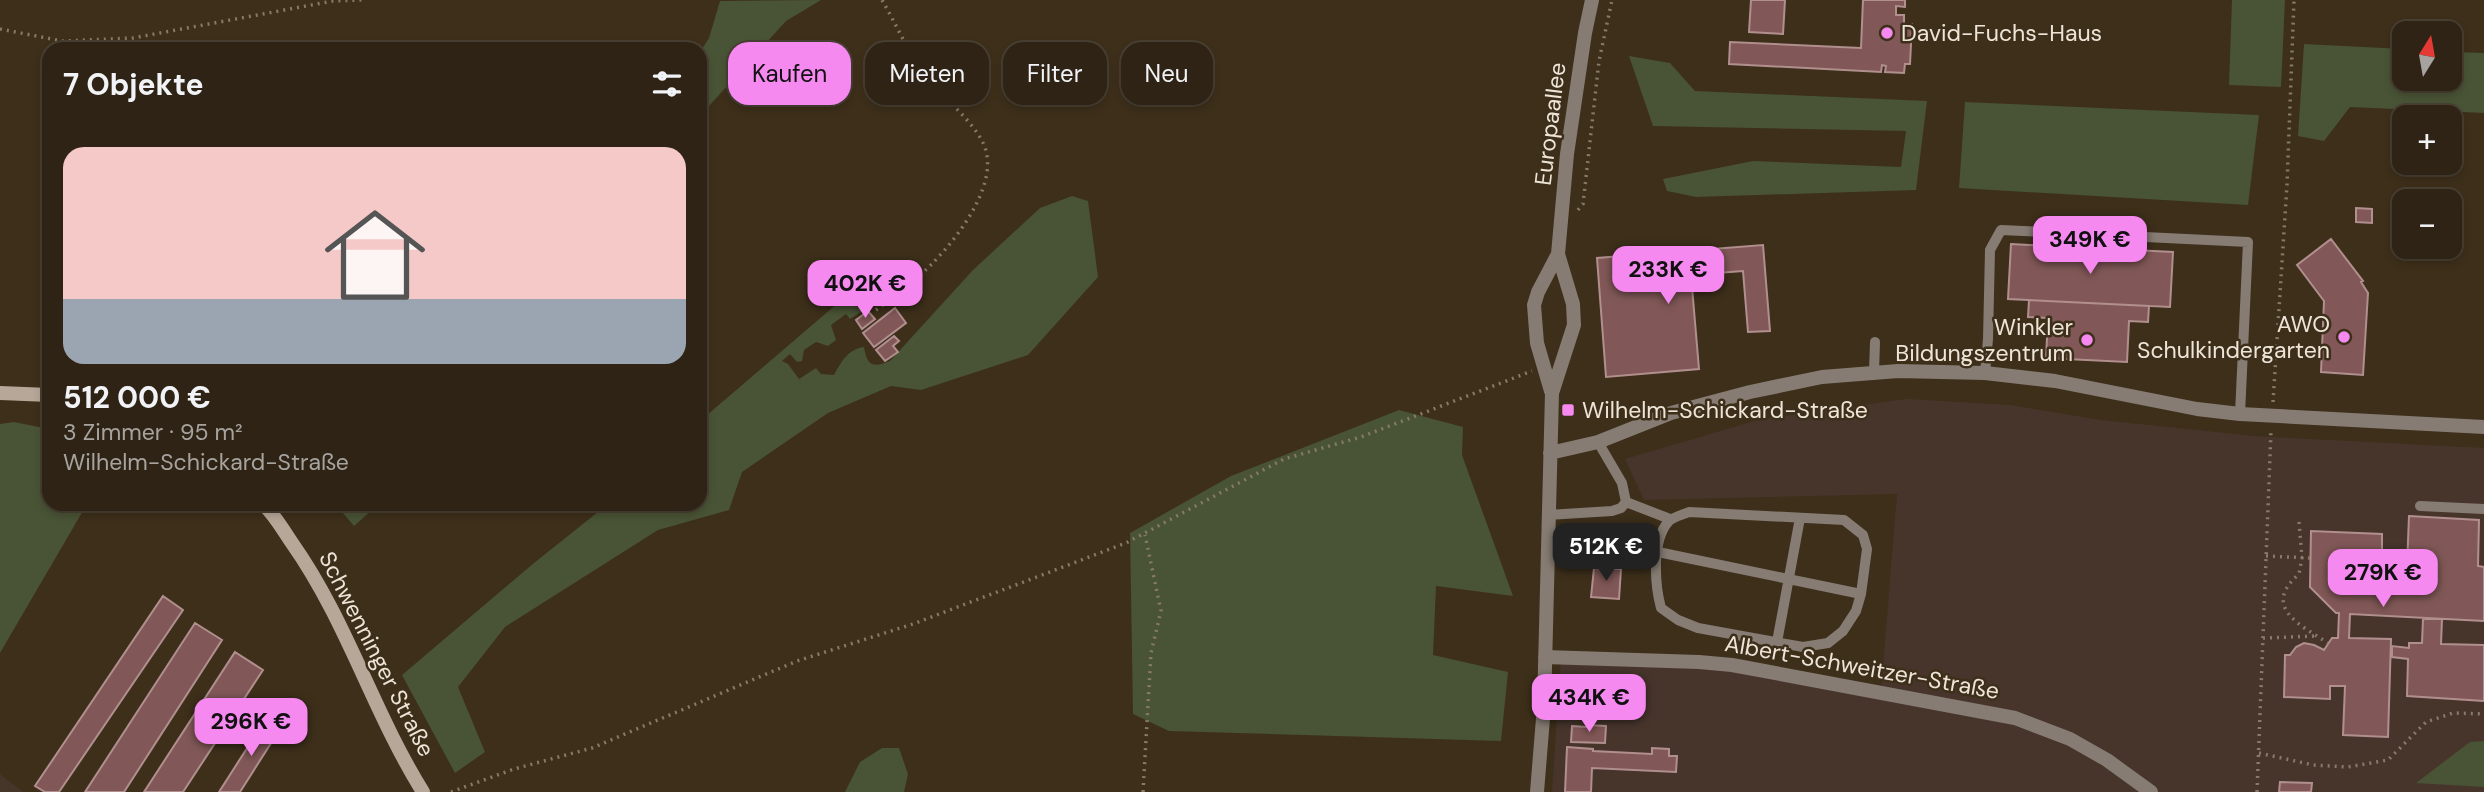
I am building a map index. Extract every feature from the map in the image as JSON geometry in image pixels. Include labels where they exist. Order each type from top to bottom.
[{"type":"main road","points":[[0,393],[42,395]]},
{"type":"main road","name":"Schwenninger Straße","points":[[268,511],[307,564],[342,625],[420,789]]},
{"type":"street","name":"Europaallee","points":[[1550,453],[1552,393],[1574,325],[1573,303],[1558,254],[1567,154],[1592,0]]},
{"type":"street","name":"Europaallee","points":[[1552,393],[1537,344],[1534,305],[1558,254]]},
{"type":"street","points":[[1536,792],[1544,706],[1550,453],[1598,442],[1671,413],[1750,392],[1822,377],[1874,373],[1985,373],[2055,381],[2196,409],[2240,414],[2484,426]]},
{"type":"street","name":"Albert-Schweitzer-Straße","points":[[1545,657],[1732,665],[2015,718],[2070,739],[2107,760],[2151,792]]},
{"type":"lane","points":[[1985,373],[1990,250],[2001,230],[2248,242],[2240,414]]},
{"type":"lane","points":[[1874,373],[1875,342]]},
{"type":"lane","points":[[1598,442],[1622,483],[1626,502]]},
{"type":"lane","points":[[1548,515],[1612,511],[1621,508],[1626,502]]},
{"type":"lane","points":[[1626,502],[1670,519]]},
{"type":"lane","points":[[2420,506],[2484,509]]},
{"type":"lane","points":[[1689,512],[1800,518],[1844,520],[1863,535],[1867,549],[1856,611],[1843,631],[1828,643],[1803,647],[1698,628],[1678,620],[1661,608],[1656,588],[1658,552],[1662,532],[1670,519],[1689,512]]},
{"type":"lane","points":[[1777,642],[1800,518]]},
{"type":"lane","points":[[1658,552],[1861,594]]},
{"type":"path","points":[[0,29],[62,41],[134,38],[333,1],[362,0]]},
{"type":"path","points":[[876,310],[919,276],[954,237],[981,197],[988,171],[984,145],[924,73],[882,0]]},
{"type":"path","points":[[1573,216],[1583,204],[1599,61],[1612,0]]},
{"type":"path","points":[[2257,792],[2272,416],[2287,184],[2294,0]]},
{"type":"path","points":[[451,792],[514,769],[592,748],[796,661],[913,624],[1145,534],[1284,459],[1361,437],[1543,366]]},
{"type":"path","points":[[2300,522],[2302,558],[2299,574],[2288,583],[2283,592],[2282,605],[2287,613],[2328,643]]},
{"type":"path","points":[[1143,792],[1151,653],[1161,611],[1145,534]]},
{"type":"path","points":[[2266,556],[2310,558]]},
{"type":"path","points":[[2263,638],[2317,636]]},
{"type":"path","points":[[2259,753],[2313,765],[2348,767],[2388,760],[2426,722],[2453,713],[2484,714]]},
{"type":"shaded area","points":[[1906,399],[2010,405],[2101,420],[2254,436],[2484,448],[2484,792],[1552,792],[1561,657],[1699,662],[1881,692],[1897,494],[1644,500],[1625,459],[1761,419]]},
{"type":"shaded area","points":[[0,774],[23,792],[0,792]]},
{"type":"green space","points":[[821,0],[786,21],[767,42],[728,42],[728,85],[707,108],[706,42],[720,1]]},
{"type":"green space","points":[[2232,0],[2285,0],[2281,87],[2229,85]]},
{"type":"green space","points":[[2304,44],[2392,48],[2392,91],[2462,91],[2462,52],[2484,53],[2484,113],[2462,112],[2462,105],[2392,105],[2392,109],[2350,107],[2324,141],[2298,136]]},
{"type":"green space","points":[[1629,56],[1670,63],[1695,91],[1927,101],[1916,190],[1696,197],[1667,191],[1663,179],[1753,161],[1901,167],[1906,131],[1653,126]]},
{"type":"green space","points":[[1965,102],[2259,115],[2248,205],[1959,188]]},
{"type":"green space","points":[[1072,196],[1088,201],[1098,277],[1028,355],[921,390],[891,386],[828,413],[742,472],[729,510],[658,530],[505,627],[458,687],[485,752],[455,773],[402,675],[599,511],[707,511],[707,415],[839,302],[847,301],[864,310],[850,319],[846,314],[831,325],[836,340],[828,346],[816,342],[804,350],[802,361],[797,362],[790,354],[782,361],[788,364],[799,379],[816,368],[821,374],[834,375],[849,353],[858,348],[864,347],[872,364],[890,361],[973,270],[1040,208]]},
{"type":"green space","points":[[1399,410],[1463,427],[1462,455],[1513,596],[1436,586],[1433,655],[1508,672],[1501,741],[1169,731],[1133,714],[1130,533],[1231,476]]},
{"type":"green space","points":[[14,422],[42,428],[42,511],[83,511],[0,653],[0,424]]},
{"type":"green space","points":[[341,511],[371,511],[354,526]]},
{"type":"green space","points":[[2484,741],[2484,787],[2416,783],[2470,742]]},
{"type":"green space","points":[[882,748],[899,748],[908,774],[904,792],[845,792],[860,762]]},
{"type":"building","points":[[1751,0],[1785,0],[1783,34],[1749,32]]},
{"type":"building","name":"David-Fuchs-Haus","points":[[1863,0],[1905,0],[1905,7],[1896,6],[1896,15],[1904,15],[1904,24],[1912,24],[1910,64],[1905,64],[1904,73],[1885,72],[1886,66],[1882,65],[1881,72],[1729,64],[1730,42],[1861,48]]},
{"type":"building","points":[[2356,208],[2372,209],[2372,223],[2356,222]]},
{"type":"building","name":"AWO Schulkindergarten","points":[[2331,239],[2363,281],[2361,282],[2368,293],[2363,375],[2321,372],[2324,301],[2297,265]]},
{"type":"building","points":[[2011,244],[2173,252],[2170,307],[2008,299]]},
{"type":"building","points":[[1763,245],[1770,331],[1748,332],[1743,271],[1691,275],[1699,369],[1606,377],[1597,258]]},
{"type":"building","name":"Winkler Bildungszentrum","points":[[2029,300],[2149,306],[2148,322],[2129,321],[2127,362],[2046,358],[2048,318],[2028,317]]},
{"type":"building","points":[[895,308],[906,323],[874,347],[863,333]]},
{"type":"building","points":[[868,311],[875,319],[862,329],[856,320]]},
{"type":"building","points":[[894,336],[899,341],[893,346],[898,352],[885,361],[876,350]]},
{"type":"building","points":[[2409,516],[2479,520],[2478,566],[2484,567],[2484,621],[2350,614],[2349,638],[2391,639],[2388,737],[2343,735],[2345,686],[2330,686],[2330,699],[2284,697],[2285,655],[2290,655],[2296,647],[2304,643],[2324,650],[2332,638],[2338,638],[2339,613],[2310,587],[2311,531],[2382,534],[2382,565],[2407,567]]},
{"type":"building","points":[[1582,539],[1609,542],[1606,568],[1580,567]]},
{"type":"building","points":[[1594,568],[1621,569],[1619,599],[1591,597]]},
{"type":"building","points":[[163,596],[183,610],[59,792],[45,792],[35,786]]},
{"type":"building","points":[[2423,619],[2442,619],[2441,644],[2484,645],[2484,701],[2407,696],[2408,659],[2392,657],[2392,646],[2409,648],[2409,643],[2422,643]]},
{"type":"building","points":[[195,623],[222,640],[124,792],[85,792]]},
{"type":"building","points":[[235,652],[263,670],[183,792],[144,792]]},
{"type":"building","points":[[1570,681],[1592,682],[1592,692],[1569,691]]},
{"type":"building","points":[[265,720],[280,729],[240,792],[219,792]]},
{"type":"building","points":[[1572,726],[1606,726],[1605,743],[1571,742]]},
{"type":"building","points":[[1567,747],[1652,754],[1652,748],[1669,749],[1669,756],[1677,756],[1676,772],[1592,768],[1591,792],[1565,792]]},
{"type":"building","points":[[2280,782],[2312,783],[2311,792],[2279,792]]},
{"type":"place","name":"David-Fuchs-Haus","points":[[1887,33]]},
{"type":"place","name":"AWO Schulkindergarten","points":[[2344,337]]},
{"type":"place","name":"Winkler Bildungszentrum","points":[[2087,340]]},
{"type":"place","name":"Wilhelm-Schickard-Straße","points":[[1568,410]]}]
